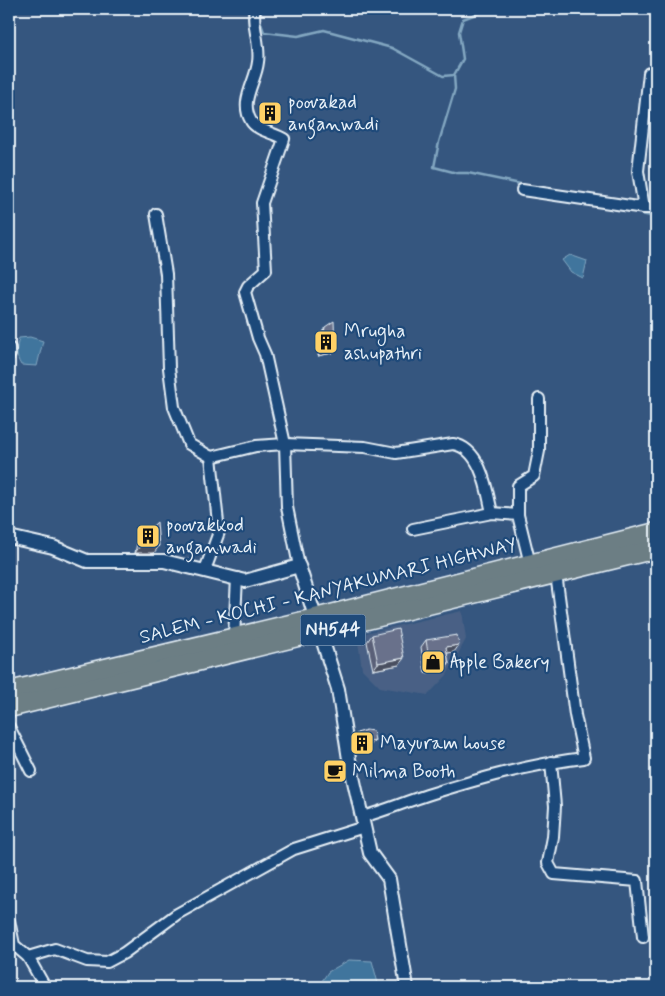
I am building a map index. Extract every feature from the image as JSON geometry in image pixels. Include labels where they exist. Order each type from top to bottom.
[{"type":"highway","name":"SALEM - KOCHI - KANYAKUMARI HIGHWAY","points":[[9,708],[317,625],[530,564],[656,532]]},
{"type":"highway","name":"SALEM - KOCHI - KANYAKUMARI HIGHWAY","points":[[9,690],[234,637],[317,625],[556,574],[656,549]]},
{"type":"street","points":[[255,9],[258,61],[254,84],[248,92],[248,115],[257,128],[284,139],[262,203],[266,270],[248,286],[245,292],[258,338],[265,354],[284,444],[287,507],[299,566],[338,689],[370,853],[389,879],[407,987]]},
{"type":"street","points":[[644,208],[638,171],[651,104],[649,73]]},
{"type":"street","points":[[522,190],[644,208],[656,208]]},
{"type":"street","points":[[156,214],[166,274],[169,368],[174,407],[189,444],[211,456],[256,446],[284,444],[365,447],[396,453],[453,444],[460,445],[475,460],[486,483],[492,513]]},
{"type":"street","points":[[9,349],[9,354]]},
{"type":"street","points":[[530,564],[518,515],[518,486],[534,476],[536,468],[539,451],[539,399]]},
{"type":"street","points":[[205,570],[219,532],[211,456]]},
{"type":"street","points":[[413,529],[492,513],[518,515]]},
{"type":"street","points":[[9,537],[53,548],[87,561],[164,562],[245,580],[259,578],[299,566]]},
{"type":"street","points":[[28,957],[56,949],[86,961],[107,962],[124,953],[160,925],[294,849],[425,796],[551,762],[584,758],[575,715],[556,574]]},
{"type":"street","points":[[234,637],[236,578]]},
{"type":"street","points":[[9,727],[31,772]]},
{"type":"street","points":[[551,762],[555,806],[553,837],[548,863],[554,874],[637,881],[643,937]]},
{"type":"street","points":[[9,920],[14,945],[28,957],[45,987]]},
{"type":"shaded area","points":[[570,255],[587,261],[583,278],[571,272],[562,260]]},
{"type":"shaded area","points":[[30,337],[43,341],[37,366],[21,365],[17,355],[19,338]]},
{"type":"shaded area","points":[[462,611],[466,639],[447,675],[428,695],[380,687],[362,669],[357,635]]},
{"type":"shaded area","points":[[349,960],[372,961],[379,987],[318,987],[328,972]]},
{"type":"building","points":[[267,106],[278,109],[276,116],[265,112]]},
{"type":"building","name":"Mrugha ashupathri","points":[[334,321],[335,349],[321,351],[325,327]]},
{"type":"building","points":[[157,522],[159,546],[140,546],[142,536]]},
{"type":"building","points":[[398,629],[404,658],[378,663],[372,635]]},
{"type":"building","points":[[457,635],[459,645],[446,647],[449,664],[430,666],[426,640]]},
{"type":"building","points":[[366,730],[373,731],[375,740],[359,744],[357,733]]},
{"type":"waterway","points":[[262,9],[259,18],[264,32],[298,36],[324,30],[392,48],[443,76],[454,75],[463,59],[459,32],[463,19],[489,9]]},
{"type":"waterway","points":[[454,75],[455,89],[439,142],[434,167],[530,186]]},
{"type":"waterway","points":[[641,214],[656,217]]},
{"type":"place","name":"poovakad anganwadi","points":[[270,113]]},
{"type":"place","name":"Mrugha ashupathri","points":[[326,342]]},
{"type":"place","name":"poovakkod anganwadi","points":[[148,536]]},
{"type":"place","name":"Apple Bakery","points":[[433,662]]},
{"type":"place","name":"Mayuram house","points":[[362,743]]},
{"type":"place","name":"Milma Booth","points":[[335,771]]}]
